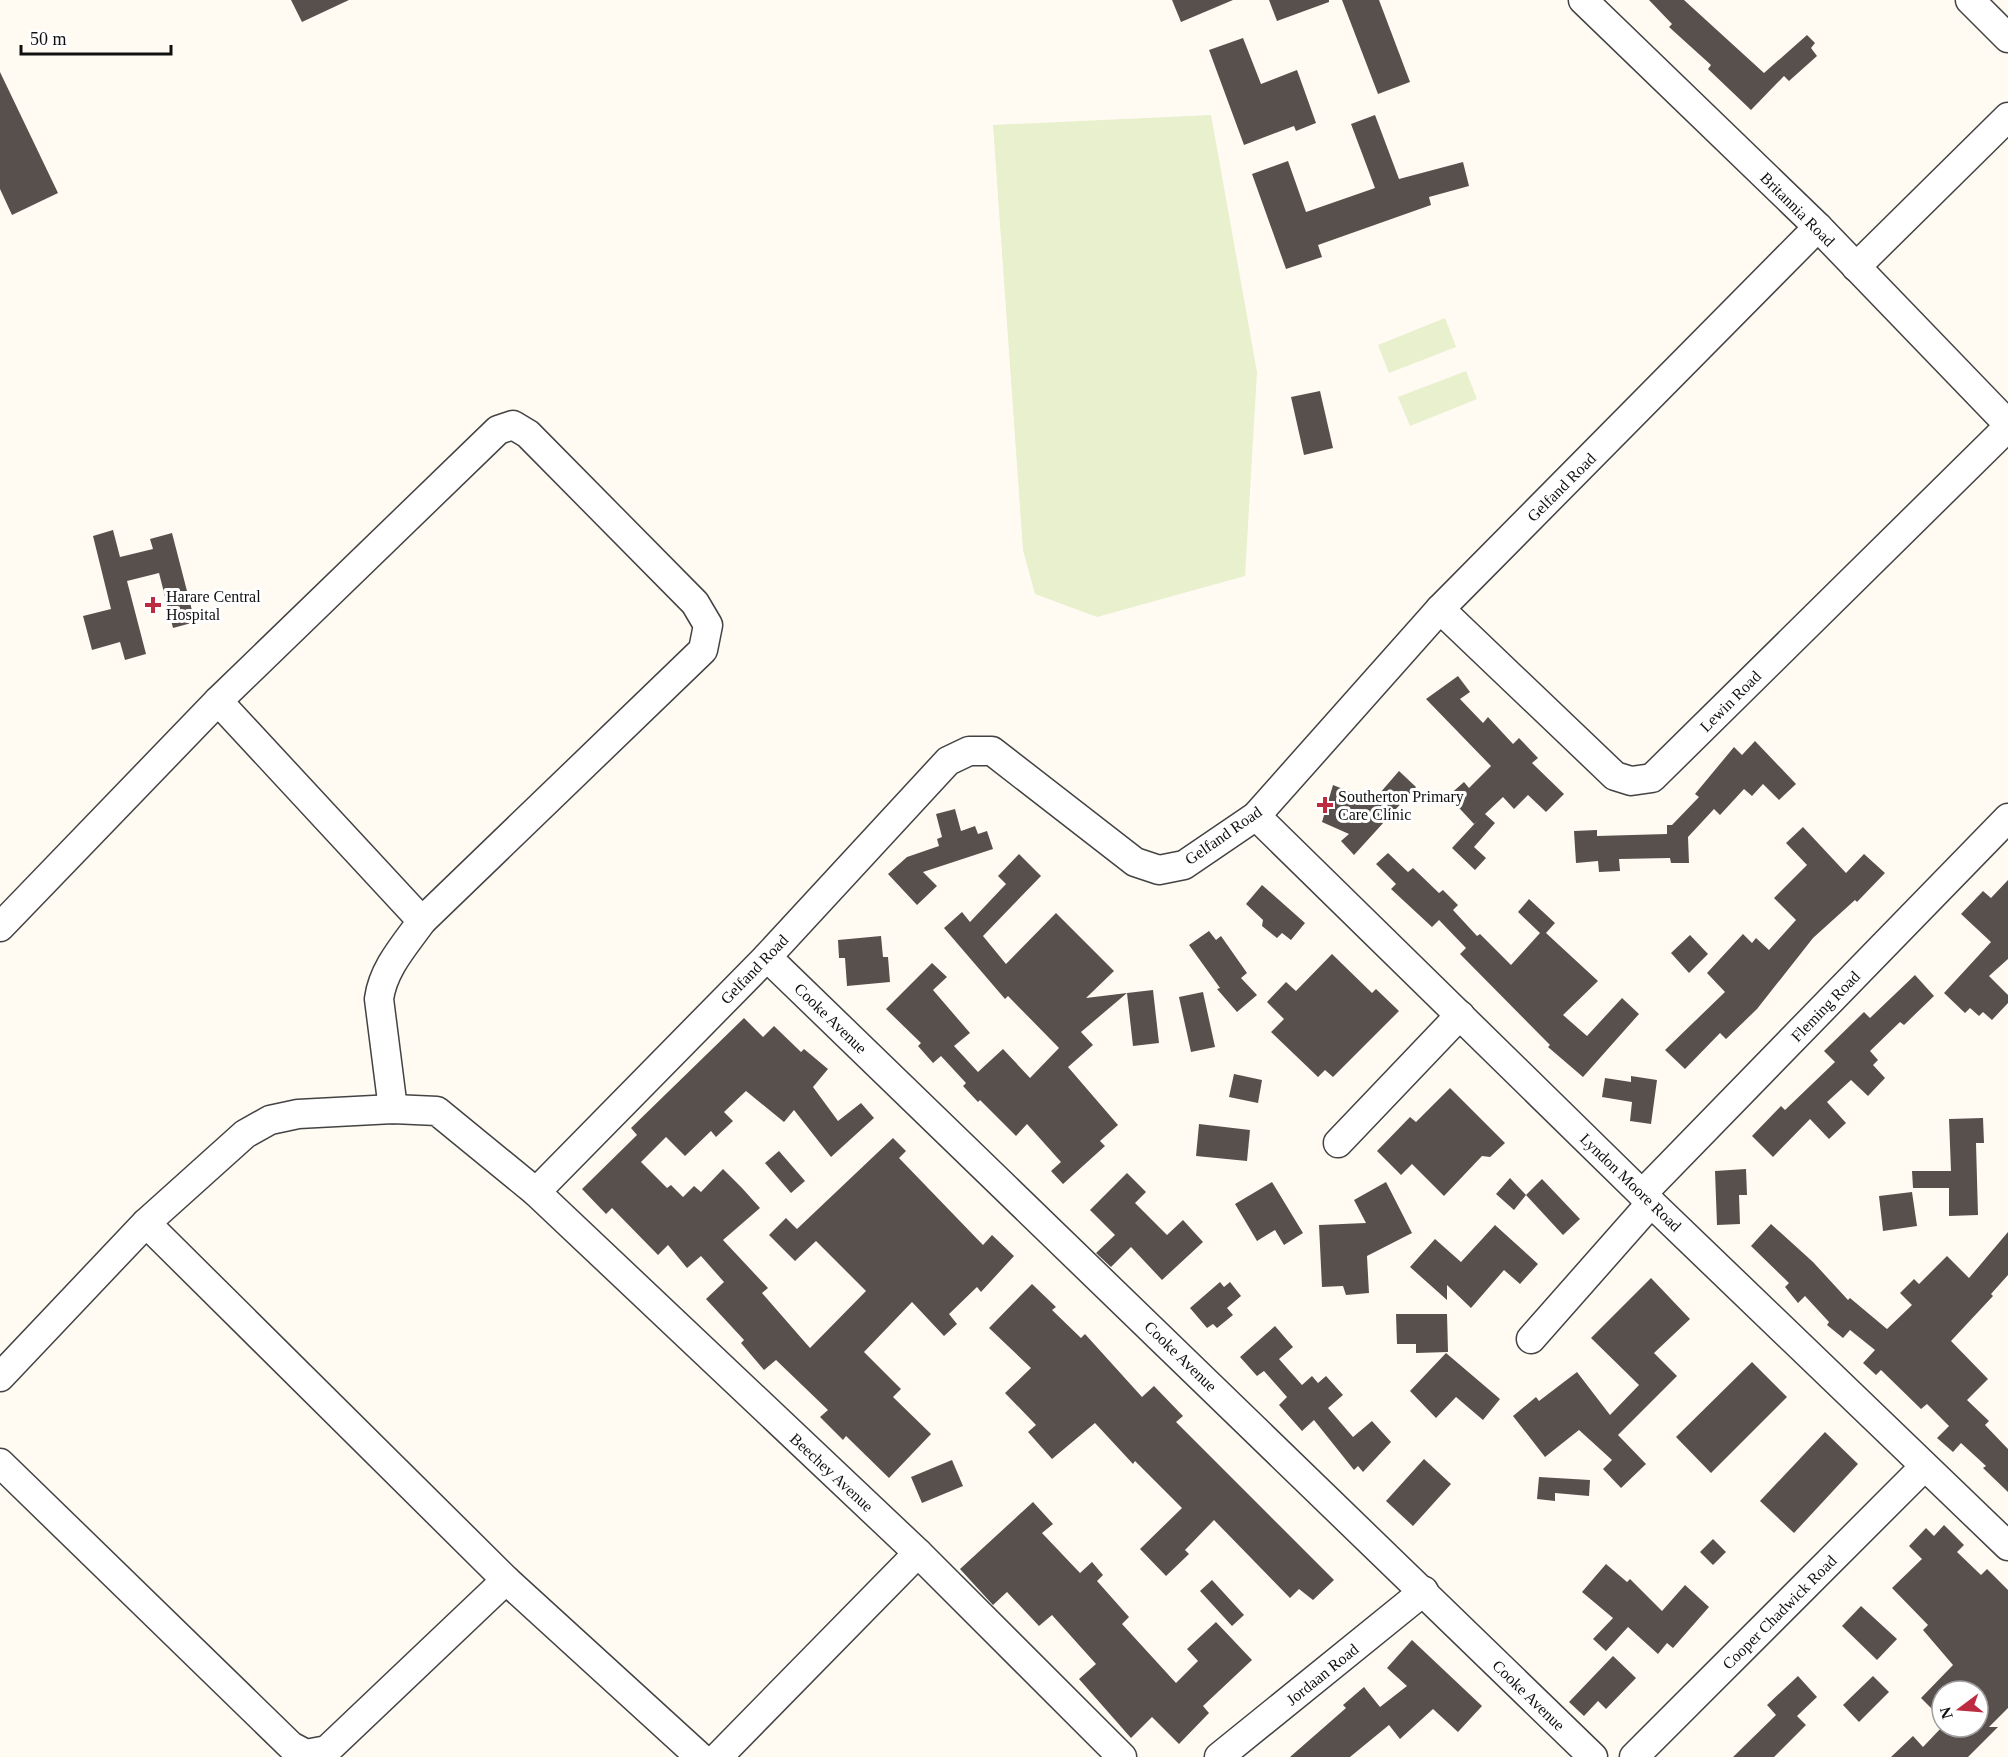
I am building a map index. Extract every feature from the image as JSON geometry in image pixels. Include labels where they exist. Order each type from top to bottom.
[{"type":"street","name":"Britannia Road","points":[[1583,0],[1818,227],[2008,425]]},
{"type":"street","points":[[1970,0],[2008,38]]},
{"type":"street","points":[[1856,267],[2008,117]]},
{"type":"street","name":"Gelfand Road","points":[[536,1192],[767,957],[948,761],[969,751],[992,751],[1135,862],[1159,870],[1184,865],[1256,816],[1440,609],[1818,227]]},
{"type":"street","points":[[0,927],[218,701],[498,430],[513,425],[528,434],[695,603],[708,625],[704,650],[422,921],[386,973],[381,982],[379,999],[393,1109]]},
{"type":"street","name":"Lewin Road","points":[[1440,609],[1615,776],[1631,781],[1653,778],[2008,425]]},
{"type":"street","points":[[218,701],[422,921]]},
{"type":"street","name":"Lyndon Moore Road","points":[[1256,816],[1924,1467],[2008,1546]]},
{"type":"street","name":"Fleming Road","points":[[1532,1339],[1647,1198],[2008,818]]},
{"type":"street","name":"Cooke Avenue","points":[[767,957],[1593,1757]]},
{"type":"street","points":[[1338,1143],[1460,1015]]},
{"type":"street","name":"Beechey Avenue","points":[[0,1377],[146,1223],[245,1134],[270,1120],[297,1114],[393,1109],[437,1111],[536,1192],[918,1553],[1122,1757]]},
{"type":"street","points":[[146,1223],[506,1580],[700,1757]]},
{"type":"street","points":[[0,1463],[291,1746],[306,1754],[327,1750],[506,1580]]},
{"type":"street","name":"Cooper Chadwick Road","points":[[1634,1757],[1924,1467]]},
{"type":"street","points":[[718,1757],[918,1553]]},
{"type":"street","name":"Jordaan Road","points":[[1219,1757],[1424,1591]]},
{"type":"green space","points":[[1211,115],[1257,372],[1245,576],[1097,617],[1035,594],[1023,550],[993,125]]},
{"type":"green space","points":[[1445,318],[1456,347],[1389,373],[1378,345]]},
{"type":"green space","points":[[1466,371],[1477,399],[1410,426],[1398,397]]},
{"type":"building","points":[[291,0],[349,0],[302,22]]},
{"type":"building","points":[[1172,0],[1233,0],[1181,22]]},
{"type":"building","points":[[1269,0],[1329,0],[1329,2],[1277,21]]},
{"type":"building","points":[[1342,0],[1379,0],[1410,82],[1378,94]]},
{"type":"building","points":[[1649,0],[1684,0],[1764,73],[1807,35],[1815,43],[1811,48],[1817,56],[1789,81],[1784,76],[1751,110],[1708,69],[1711,65],[1669,27],[1672,24]]},
{"type":"building","points":[[1243,38],[1261,84],[1297,70],[1316,123],[1296,131],[1294,126],[1244,145],[1209,50]]},
{"type":"building","points":[[0,72],[58,193],[12,215],[0,189]]},
{"type":"building","points":[[1375,115],[1399,179],[1463,162],[1469,186],[1429,197],[1431,205],[1318,245],[1322,257],[1286,269],[1252,174],[1288,161],[1306,212],[1375,188],[1351,124]]},
{"type":"building","points":[[1320,391],[1333,448],[1304,455],[1291,397]]},
{"type":"building","points":[[113,530],[120,557],[153,549],[150,539],[172,533],[195,622],[173,628],[159,573],[127,581],[146,654],[125,660],[120,642],[92,650],[83,616],[111,609],[93,536]]},
{"type":"building","points":[[1458,676],[1470,692],[1460,699],[1483,723],[1488,717],[1513,744],[1519,738],[1538,758],[1532,763],[1564,794],[1546,812],[1528,795],[1514,809],[1503,797],[1485,814],[1495,823],[1474,847],[1486,858],[1475,870],[1452,848],[1478,820],[1474,824],[1448,796],[1464,782],[1469,788],[1491,766],[1426,699]]},
{"type":"building","points":[[1755,741],[1796,784],[1779,800],[1763,784],[1752,796],[1744,789],[1720,815],[1714,809],[1688,837],[1689,863],[1671,863],[1670,858],[1619,859],[1620,871],[1599,872],[1598,861],[1576,863],[1574,831],[1597,830],[1597,836],[1667,834],[1667,825],[1672,825],[1699,797],[1695,794],[1734,747],[1742,755]]},
{"type":"building","points":[[1399,771],[1416,787],[1354,855],[1341,841],[1349,834],[1322,822],[1333,785],[1373,801]]},
{"type":"building","points":[[955,809],[961,831],[975,826],[978,834],[987,831],[993,849],[923,872],[937,886],[917,905],[888,874],[907,857],[939,846],[937,839],[942,837],[936,814]]},
{"type":"building","points":[[1803,827],[1846,873],[1864,854],[1885,873],[1857,902],[1855,900],[1813,938],[1757,1009],[1726,1039],[1720,1033],[1685,1069],[1665,1050],[1725,992],[1707,973],[1743,934],[1752,943],[1756,938],[1769,950],[1796,920],[1774,898],[1807,865],[1786,843]]},
{"type":"building","points":[[1388,853],[1408,872],[1413,868],[1439,893],[1443,890],[1458,905],[1453,910],[1477,936],[1480,934],[1511,965],[1540,933],[1518,912],[1529,899],[1555,923],[1546,933],[1598,981],[1563,1015],[1587,1036],[1622,998],[1639,1014],[1583,1077],[1548,1047],[1550,1045],[1460,954],[1466,948],[1439,920],[1432,927],[1391,889],[1396,884],[1376,864]]},
{"type":"building","points":[[1019,854],[1041,876],[983,936],[1006,964],[1056,913],[1114,971],[1086,998],[1127,993],[1081,1032],[1093,1045],[1068,1067],[1118,1125],[1100,1141],[1105,1146],[1063,1184],[1051,1171],[1061,1162],[1027,1124],[1016,1136],[963,1086],[966,1083],[941,1056],[933,1063],[918,1046],[921,1043],[886,1009],[932,963],[947,977],[933,990],[970,1033],[954,1046],[978,1072],[1003,1049],[1030,1078],[1059,1048],[1008,996],[1005,999],[944,928],[962,912],[970,922],[1006,884],[998,876]]},
{"type":"building","points":[[2008,880],[2008,959],[1989,976],[2008,995],[2008,1003],[1992,1020],[1983,1012],[1979,1016],[1970,1008],[1965,1013],[1944,993],[1991,942],[1961,914],[1983,891],[1991,898]]},
{"type":"building","points":[[1262,885],[1305,923],[1291,940],[1282,933],[1277,938],[1262,926],[1263,920],[1246,904]]},
{"type":"building","points":[[1209,931],[1216,940],[1221,936],[1247,973],[1241,978],[1257,995],[1237,1012],[1217,989],[1220,988],[1189,945]]},
{"type":"building","points":[[1690,935],[1708,954],[1689,973],[1671,953]]},
{"type":"building","points":[[881,936],[883,957],[888,957],[890,982],[847,986],[845,958],[839,958],[838,940]]},
{"type":"building","points":[[1332,954],[1372,993],[1376,989],[1399,1011],[1333,1077],[1325,1070],[1318,1077],[1271,1032],[1284,1019],[1267,1002],[1286,982],[1296,991]]},
{"type":"building","points":[[1915,975],[1934,996],[1904,1025],[1900,1022],[1870,1051],[1878,1060],[1873,1065],[1885,1078],[1868,1096],[1851,1080],[1827,1102],[1846,1123],[1829,1139],[1810,1119],[1773,1157],[1752,1136],[1781,1106],[1785,1110],[1835,1062],[1824,1051],[1864,1012],[1870,1018]]},
{"type":"building","points":[[1153,990],[1159,1043],[1133,1046],[1127,993]]},
{"type":"building","points":[[1203,992],[1215,1047],[1191,1052],[1179,997]]},
{"type":"building","points":[[744,1018],[763,1037],[774,1026],[801,1052],[804,1049],[828,1069],[813,1087],[838,1121],[861,1103],[874,1118],[831,1157],[794,1110],[784,1122],[746,1091],[724,1112],[733,1121],[716,1137],[711,1131],[685,1156],[666,1137],[641,1162],[667,1188],[671,1185],[683,1197],[694,1186],[701,1192],[723,1169],[742,1188],[760,1208],[723,1240],[768,1288],[762,1293],[810,1348],[866,1291],[816,1241],[795,1261],[769,1235],[786,1218],[797,1229],[893,1138],[906,1151],[899,1158],[983,1245],[992,1235],[1014,1256],[981,1292],[977,1287],[949,1314],[957,1324],[944,1336],[912,1302],[864,1352],[901,1389],[893,1397],[931,1434],[889,1478],[846,1436],[843,1440],[820,1417],[828,1410],[776,1360],[764,1370],[741,1343],[744,1340],[706,1299],[724,1282],[701,1256],[687,1268],[668,1245],[658,1255],[612,1208],[606,1214],[582,1189],[637,1135],[631,1128]]},
{"type":"building","points":[[1234,1074],[1262,1080],[1258,1103],[1229,1097]]},
{"type":"building","points":[[1631,1076],[1657,1080],[1651,1124],[1630,1121],[1632,1102],[1602,1097],[1605,1078],[1631,1082]]},
{"type":"building","points":[[1450,1088],[1505,1143],[1490,1157],[1482,1156],[1444,1196],[1412,1164],[1401,1175],[1377,1151],[1410,1117],[1416,1122]]},
{"type":"building","points":[[1983,1118],[1984,1143],[1976,1143],[1978,1215],[1949,1216],[1949,1188],[1913,1188],[1912,1171],[1951,1171],[1949,1119]]},
{"type":"building","points":[[1199,1124],[1250,1130],[1247,1161],[1196,1156]]},
{"type":"building","points":[[779,1151],[805,1181],[791,1193],[765,1163]]},
{"type":"building","points":[[1746,1169],[1747,1195],[1739,1195],[1740,1224],[1717,1225],[1715,1171]]},
{"type":"building","points":[[1127,1173],[1146,1192],[1135,1203],[1167,1235],[1183,1220],[1203,1242],[1162,1280],[1131,1247],[1111,1267],[1096,1253],[1115,1235],[1090,1210]]},
{"type":"building","points":[[1510,1178],[1526,1195],[1514,1210],[1496,1194]]},
{"type":"building","points":[[1542,1179],[1580,1219],[1563,1235],[1526,1195]]},
{"type":"building","points":[[1272,1182],[1303,1233],[1284,1245],[1275,1230],[1257,1241],[1235,1204]]},
{"type":"building","points":[[1386,1182],[1412,1233],[1367,1256],[1369,1293],[1346,1295],[1343,1286],[1322,1287],[1319,1225],[1366,1223],[1354,1200]]},
{"type":"building","points":[[1912,1192],[1917,1226],[1883,1231],[1879,1196]]},
{"type":"building","points":[[1771,1224],[1813,1262],[1848,1300],[1850,1298],[1887,1329],[1912,1305],[1900,1293],[1914,1279],[1919,1284],[1947,1256],[1969,1278],[2008,1232],[2008,1275],[1991,1294],[1993,1296],[1951,1341],[1988,1379],[1967,1400],[1989,1421],[1985,1425],[2008,1449],[2008,1492],[1983,1468],[1986,1466],[1961,1443],[1953,1452],[1937,1438],[1949,1426],[1927,1404],[1921,1409],[1881,1370],[1876,1375],[1863,1363],[1875,1350],[1850,1330],[1843,1338],[1827,1325],[1829,1322],[1805,1296],[1798,1303],[1785,1287],[1789,1283],[1751,1246]]},
{"type":"building","points":[[1495,1225],[1538,1264],[1520,1284],[1504,1270],[1471,1308],[1447,1285],[1447,1300],[1410,1267],[1435,1239],[1461,1262]]},
{"type":"building","points":[[1651,1278],[1690,1319],[1654,1353],[1677,1376],[1618,1435],[1646,1464],[1621,1488],[1603,1469],[1612,1460],[1579,1430],[1545,1457],[1513,1416],[1536,1397],[1539,1401],[1577,1372],[1610,1415],[1639,1385],[1591,1338]]},
{"type":"building","points":[[1220,1282],[1224,1287],[1230,1282],[1241,1296],[1227,1308],[1233,1315],[1217,1328],[1213,1324],[1207,1328],[1190,1308]]},
{"type":"building","points":[[1032,1284],[1056,1307],[1052,1310],[1081,1338],[1085,1334],[1142,1397],[1154,1386],[1183,1416],[1176,1422],[1334,1580],[1313,1600],[1299,1589],[1290,1598],[1214,1520],[1185,1550],[1189,1554],[1166,1576],[1140,1549],[1182,1508],[1135,1461],[1133,1464],[1095,1423],[1052,1459],[1028,1432],[1036,1425],[1005,1393],[1031,1368],[989,1328]]},
{"type":"building","points":[[1396,1314],[1447,1314],[1448,1352],[1416,1353],[1416,1344],[1397,1344]]},
{"type":"building","points":[[1275,1326],[1293,1347],[1279,1359],[1302,1385],[1312,1376],[1318,1383],[1326,1376],[1343,1395],[1328,1408],[1353,1437],[1372,1421],[1391,1442],[1363,1472],[1358,1466],[1354,1470],[1314,1420],[1302,1431],[1279,1405],[1287,1397],[1264,1371],[1257,1376],[1240,1357]]},
{"type":"building","points":[[1446,1353],[1500,1399],[1483,1420],[1456,1397],[1436,1418],[1410,1391]]},
{"type":"building","points":[[1752,1362],[1787,1397],[1711,1473],[1676,1437]]},
{"type":"building","points":[[1825,1432],[1858,1464],[1794,1533],[1760,1501]]},
{"type":"building","points":[[1424,1459],[1451,1484],[1413,1526],[1386,1501]]},
{"type":"building","points":[[952,1460],[963,1486],[922,1503],[911,1477]]},
{"type":"building","points":[[1539,1477],[1590,1480],[1589,1496],[1555,1493],[1555,1501],[1537,1499]]},
{"type":"building","points":[[1033,1502],[1053,1524],[1042,1533],[1080,1573],[1092,1562],[1103,1575],[1097,1581],[1129,1617],[1122,1624],[1176,1683],[1198,1661],[1187,1649],[1216,1622],[1252,1660],[1203,1706],[1209,1713],[1179,1744],[1152,1717],[1131,1738],[1079,1679],[1096,1664],[1052,1615],[1039,1626],[1007,1592],[993,1605],[960,1569]]},
{"type":"building","points":[[1944,1525],[1964,1545],[1957,1552],[1981,1575],[1987,1569],[2008,1590],[2008,1708],[1990,1726],[1990,1679],[1939,1679],[1953,1665],[1923,1630],[1928,1625],[1892,1588],[1922,1559],[1909,1546],[1926,1528],[1934,1536]]},
{"type":"building","points":[[1713,1539],[1726,1552],[1713,1565],[1700,1552]]},
{"type":"building","points":[[1606,1564],[1627,1582],[1630,1579],[1662,1611],[1685,1585],[1709,1607],[1673,1648],[1667,1643],[1658,1654],[1628,1627],[1606,1651],[1593,1639],[1613,1618],[1582,1592]]},
{"type":"building","points":[[1212,1580],[1244,1615],[1232,1626],[1200,1591]]},
{"type":"building","points":[[1861,1606],[1897,1639],[1877,1660],[1842,1626]]},
{"type":"building","points":[[1412,1640],[1482,1706],[1458,1732],[1433,1709],[1400,1739],[1389,1725],[1350,1757],[1290,1757],[1346,1708],[1343,1705],[1364,1687],[1380,1707],[1407,1686],[1387,1668]]},
{"type":"building","points":[[1613,1656],[1636,1678],[1606,1709],[1598,1701],[1584,1716],[1569,1702]]},
{"type":"building","points":[[1798,1676],[1817,1697],[1797,1716],[1806,1725],[1774,1757],[1733,1757],[1776,1715],[1767,1705]]},
{"type":"building","points":[[1873,1676],[1889,1692],[1859,1722],[1843,1705]]},
{"type":"building","points":[[1930,1689],[1930,1707],[1921,1698]]},
{"type":"building","points":[[1990,1727],[1998,1727],[1990,1735]]},
{"type":"building","points":[[1913,1736],[1923,1747],[1931,1739],[1986,1739],[1968,1757],[1891,1757]]},
{"type":"place","name":"Harare Central Hospital","points":[[153,605]]},
{"type":"place","name":"Southerton Primary Care Clinic","points":[[1325,805]]}]
